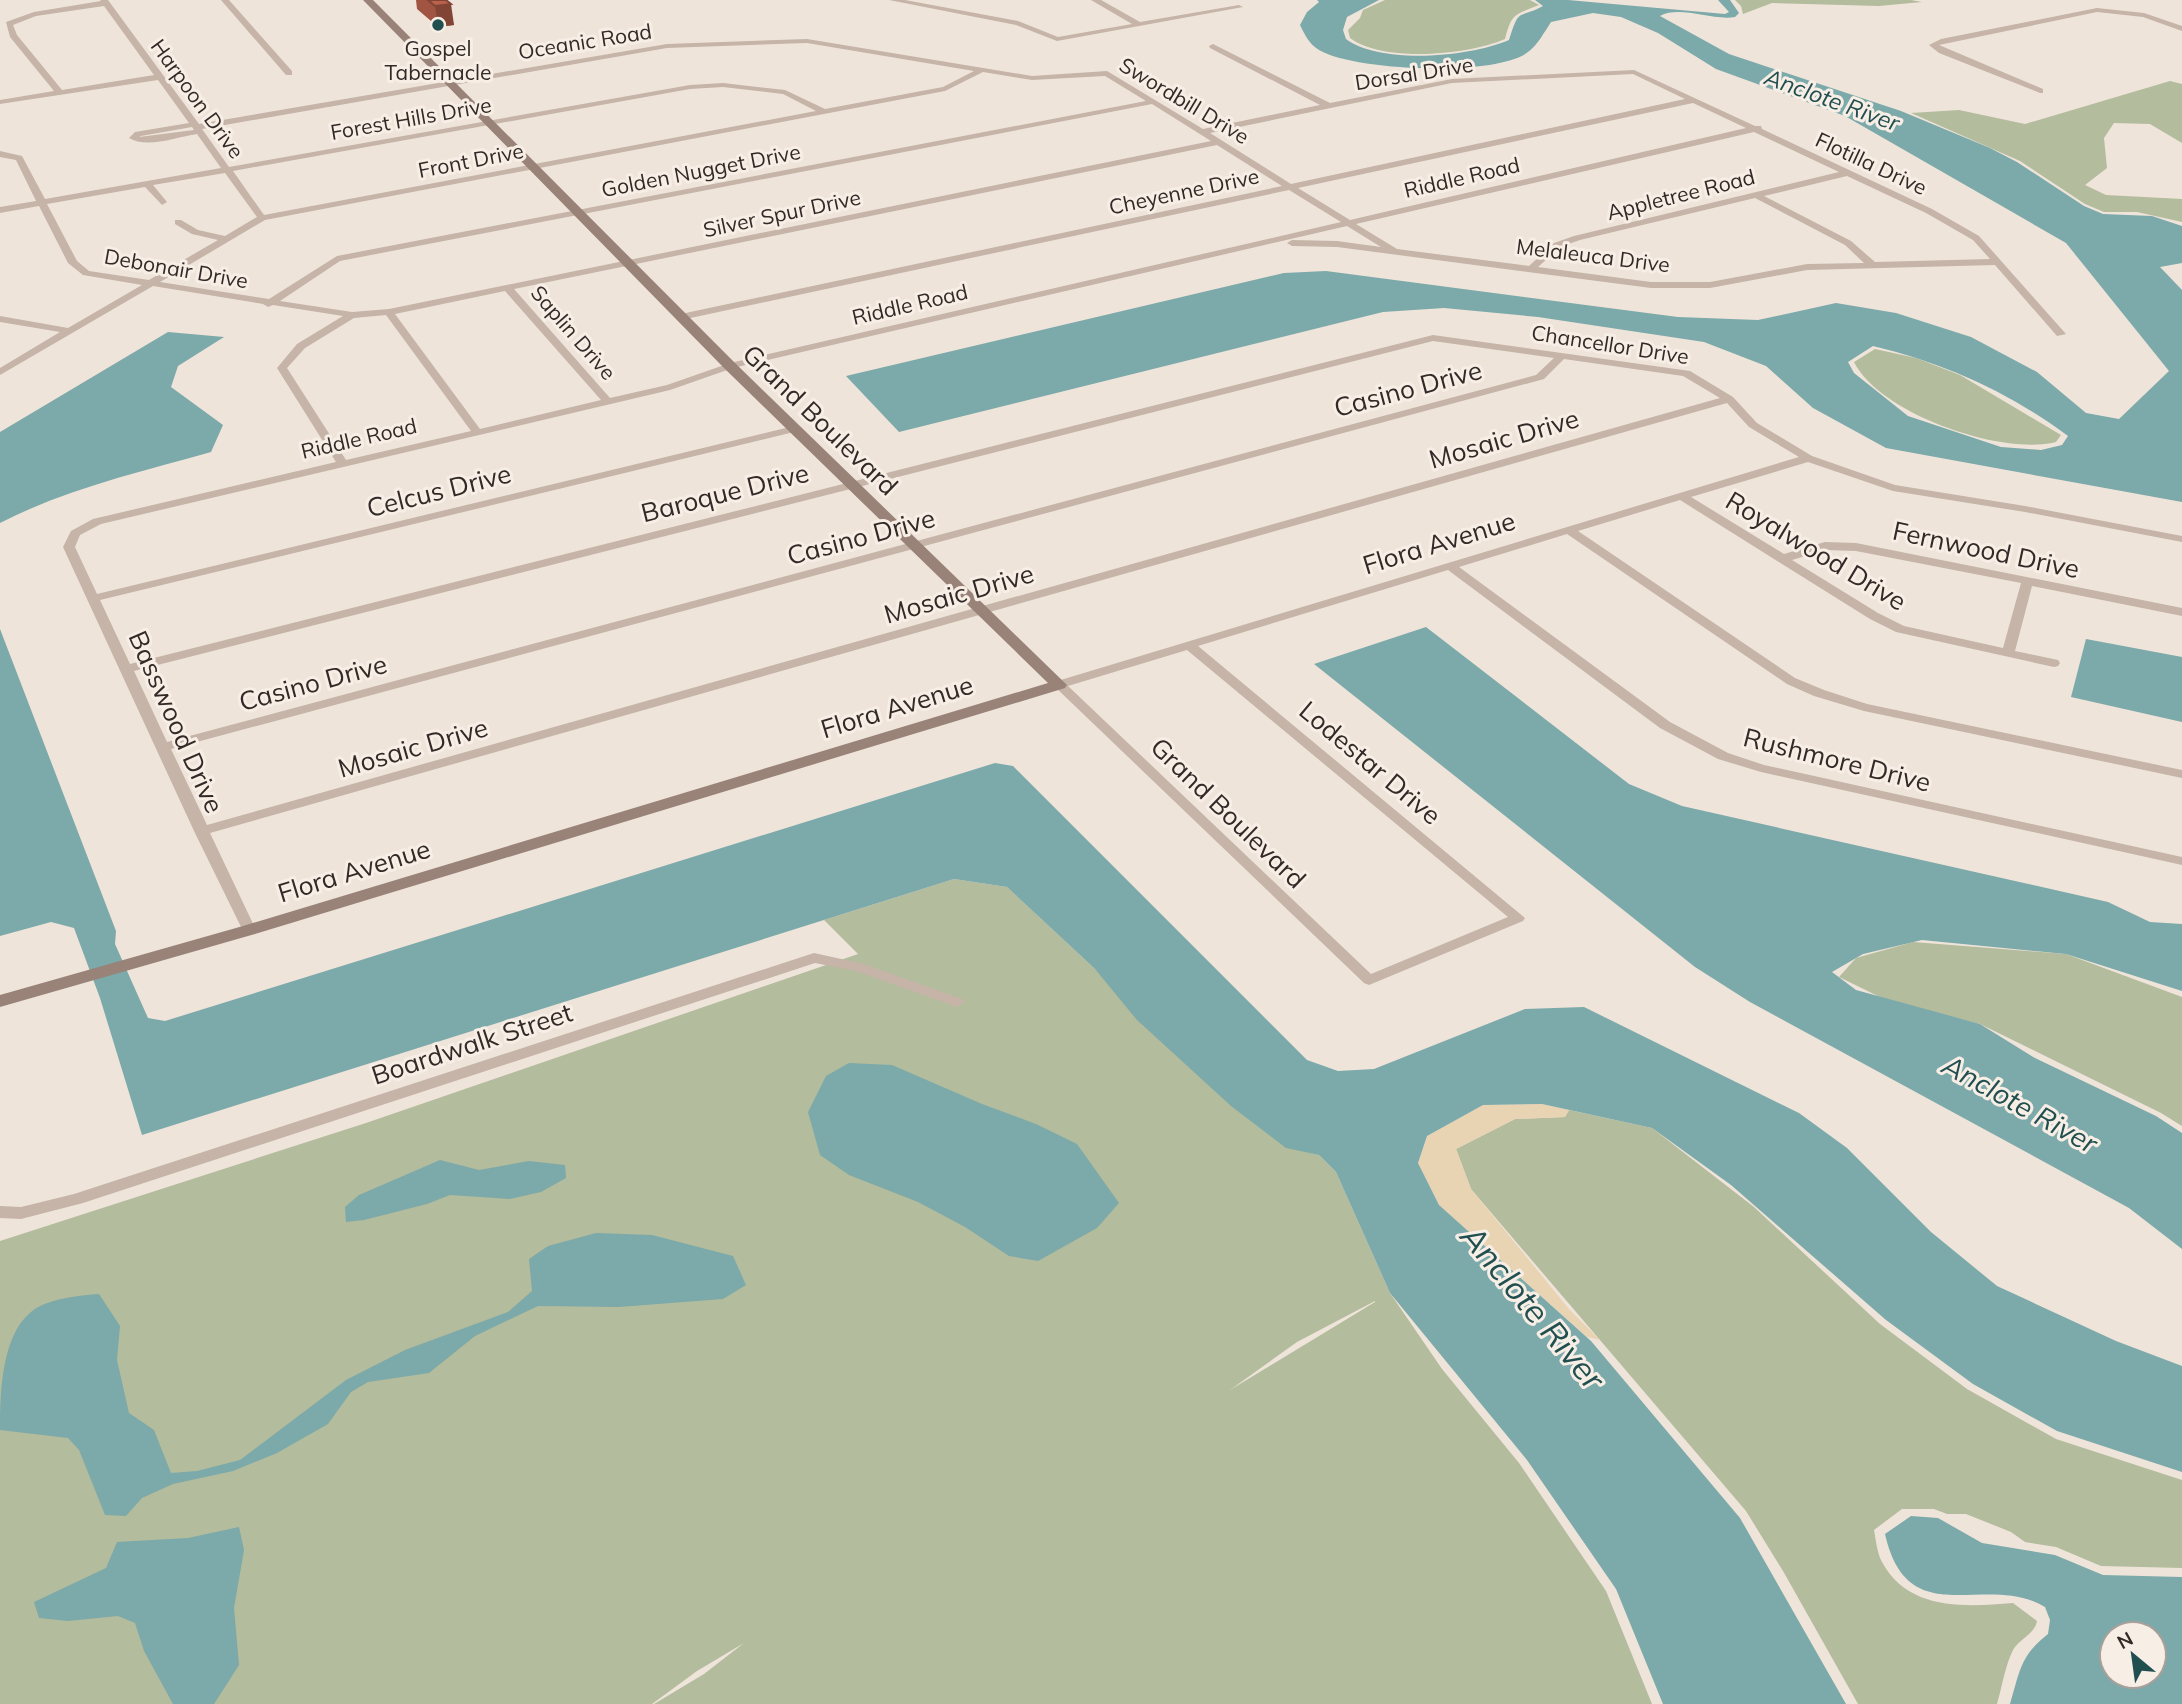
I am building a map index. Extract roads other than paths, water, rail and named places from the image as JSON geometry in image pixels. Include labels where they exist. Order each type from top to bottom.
[{"type":"street","points":[[225,0],[289,73]]},
{"type":"street","name":"Grand Boulevard","points":[[370,0],[487,123],[630,262],[681,317],[850,485],[1369,980]]},
{"type":"street","points":[[893,0],[1018,23],[1052,39],[1239,7]]},
{"type":"street","points":[[1094,0],[1140,25]]},
{"type":"street","points":[[59,92],[13,35],[9,24],[34,14],[105,1]]},
{"type":"street","name":"Harpoon Drive","points":[[105,1],[262,218]]},
{"type":"street","points":[[2040,92],[1933,45],[1941,41],[2097,10],[2144,15],[2182,29]]},
{"type":"street","points":[[2170,25],[2182,22]]},
{"type":"street","name":"Oceanic Road","points":[[198,127],[667,46],[775,41],[860,48],[980,71]]},
{"type":"street","points":[[1213,46],[1328,106]]},
{"type":"street","name":"Swordbill Drive","points":[[980,71],[1032,78],[1107,73],[1394,251]]},
{"type":"street","name":"Front Drive","points":[[0,372],[262,218],[945,89],[980,71]]},
{"type":"street","name":"Dorsal Drive","points":[[1202,132],[1452,81],[1634,72]]},
{"type":"street","name":"Flotilla Drive","points":[[1634,72],[1758,128],[1929,211],[1976,238],[2061,334]]},
{"type":"street","points":[[0,102],[159,76]]},
{"type":"street","name":"Forest Hills Drive","points":[[0,210],[690,87],[723,85],[785,92],[824,112]]},
{"type":"street","name":"Cheyenne Drive","points":[[681,317],[1694,100]]},
{"type":"street","name":"Golden Nugget Drive","points":[[268,304],[337,259],[1152,102]]},
{"type":"street","points":[[198,127],[141,141],[133,138],[138,134],[198,127]]},
{"type":"street","name":"Riddle Road","points":[[75,533],[97,520],[670,387],[730,366],[1758,128]]},
{"type":"street","name":"Silver Spur Drive","points":[[352,315],[389,313],[1219,142]]},
{"type":"street","name":"Debonair Drive","points":[[0,154],[19,158],[73,263],[86,273],[268,304],[352,315]]},
{"type":"street","name":"Appletree Road","points":[[1532,268],[1557,245],[1577,238],[1847,173]]},
{"type":"street","points":[[146,183],[162,202]]},
{"type":"street","points":[[1756,195],[1848,243],[1872,266]]},
{"type":"street","points":[[178,222],[195,232],[224,238]]},
{"type":"street","name":"Melaleuca Drive","points":[[1266,243],[1337,244],[1651,285],[1710,285],[1807,267],[1999,262]]},
{"type":"street","name":"Saplin Drive","points":[[508,288],[608,402]]},
{"type":"street","points":[[389,313],[477,432]]},
{"type":"street","points":[[342,463],[282,368],[301,346],[352,315]]},
{"type":"street","points":[[0,319],[71,331]]},
{"type":"street","name":"Chancellor Drive","points":[[1334,361],[1433,338],[1686,373],[1729,399],[1753,425],[1808,458],[1893,488],[2025,509],[2182,539]]},
{"type":"street","name":"Casino Drive","points":[[163,747],[1540,377],[1563,355]]},
{"type":"street","name":"Baroque Drive","points":[[127,669],[1334,361]]},
{"type":"street","name":"Mosaic Drive","points":[[201,831],[1729,399]]},
{"type":"street","name":"Celcus Drive","points":[[94,598],[794,429]]},
{"type":"street","name":"Flora Avenue","points":[[0,1001],[249,930],[1808,458]]},
{"type":"street","name":"Royalwood Drive","points":[[1682,496],[1900,629],[2054,663]]},
{"type":"street","points":[[1569,530],[1791,681],[1819,693],[1864,707],[2182,774]]},
{"type":"street","name":"Basswood Drive","points":[[75,533],[69,547],[249,930]]},
{"type":"street","name":"Fernwood Drive","points":[[1782,559],[1825,546],[1856,547],[2182,612]]},
{"type":"street","name":"Rushmore Drive","points":[[1452,567],[1665,725],[1723,756],[1761,768],[2182,861]]},
{"type":"street","points":[[2008,652],[2027,583]]},
{"type":"street","name":"Lodestar Drive","points":[[1189,645],[1518,918],[1369,980]]},
{"type":"street","name":"Boardwalk Street","points":[[0,1212],[21,1213],[77,1199],[814,958],[859,967],[957,1002]]},
{"type":"water","name":"Anclote River","points":[[1317,0],[1379,0],[1347,17],[1343,30],[1346,39],[1381,53],[1426,56],[1472,51],[1509,40],[1520,15],[1543,6],[1535,0],[1568,0],[1725,14],[1729,12],[1718,0],[1730,0],[1739,13],[1735,17],[1677,12],[1660,16],[1729,54],[1901,111],[1990,148],[2017,162],[2084,206],[2103,214],[2152,216],[2182,226],[2182,263],[2160,267],[2182,290],[2182,502],[1886,448],[1813,408],[1766,366],[1704,342],[1538,317],[1444,308],[1383,312],[899,432],[846,376],[1284,273],[1326,271],[1678,317],[1758,320],[1836,303],[1896,313],[1971,337],[2037,372],[2086,413],[2119,419],[2169,371],[2066,243],[1845,116],[1716,69],[1658,33],[1621,17],[1593,13],[1551,22],[1528,52],[1511,60],[1457,68],[1392,66],[1337,57],[1313,45],[1300,25],[1307,12],[1319,2]],"holes":[[[1873,346],[1975,381],[2023,406],[2068,436],[2062,445],[2041,450],[2001,447],[1908,416],[1854,373],[1848,362]]]},
{"type":"water","points":[[168,332],[224,337],[178,366],[171,387],[223,425],[211,452],[77,491],[0,523],[0,432]]},
{"type":"water","name":"Anclote River","points":[[1426,627],[1629,784],[1682,806],[2108,902],[2150,922],[2182,924],[2182,991],[2066,954],[1922,940],[1863,954],[1832,972],[1856,990],[1980,1024],[2035,1058],[2156,1116],[2182,1133],[2182,1249],[2129,1208],[1750,1002],[1695,967],[1314,664]]},
{"type":"water","name":"Anclote River","points":[[0,629],[116,931],[115,944],[148,1018],[165,1021],[995,763],[1013,766],[1307,1060],[1338,1071],[1374,1069],[1525,1009],[1584,1007],[1799,1113],[1847,1148],[1931,1232],[1997,1286],[2116,1341],[2182,1366],[2182,1472],[2057,1431],[1973,1384],[1886,1320],[1731,1185],[1652,1128],[1542,1104],[1483,1105],[1427,1136],[1418,1163],[1439,1205],[1591,1341],[1740,1518],[1846,1704],[1663,1704],[1616,1589],[1527,1460],[1390,1293],[1336,1172],[1319,1155],[1286,1148],[1231,1106],[1137,1020],[1095,969],[1007,887],[954,879],[142,1135],[100,998],[74,928],[51,922],[0,936]]},
{"type":"water","points":[[2086,639],[2182,657],[2182,722],[2071,697]]},
{"type":"water","points":[[849,1063],[892,1065],[1036,1124],[1077,1144],[1119,1203],[1097,1228],[1038,1261],[1009,1256],[965,1227],[918,1202],[849,1175],[820,1155],[808,1112],[826,1076]]},
{"type":"water","points":[[440,1160],[479,1170],[529,1161],[565,1165],[566,1178],[541,1192],[510,1199],[450,1195],[427,1204],[346,1222],[345,1207],[359,1195]]},
{"type":"water","points":[[596,1233],[652,1235],[733,1256],[746,1285],[723,1299],[619,1307],[538,1306],[475,1336],[429,1373],[368,1382],[351,1392],[328,1424],[277,1453],[233,1471],[173,1484],[142,1498],[126,1516],[105,1515],[79,1450],[68,1438],[0,1430],[4,1367],[14,1336],[31,1312],[54,1301],[99,1294],[120,1326],[117,1360],[129,1413],[154,1430],[171,1473],[197,1471],[240,1460],[346,1380],[405,1350],[508,1312],[532,1291],[529,1259],[548,1246]]},
{"type":"water","points":[[1911,1516],[1938,1518],[1982,1543],[2055,1555],[2103,1575],[2182,1577],[2182,1704],[2010,1704],[2026,1657],[2048,1634],[2050,1620],[2045,1607],[2022,1598],[1930,1592],[1911,1583],[1896,1565],[1885,1534]]},
{"type":"water","points":[[239,1527],[244,1550],[234,1608],[239,1665],[214,1704],[173,1704],[144,1651],[135,1623],[118,1616],[68,1621],[39,1618],[34,1602],[106,1568],[117,1542],[188,1538]]},
{"type":"place","name":"Gospel Tabernacle","points":[[438,25]]}]
